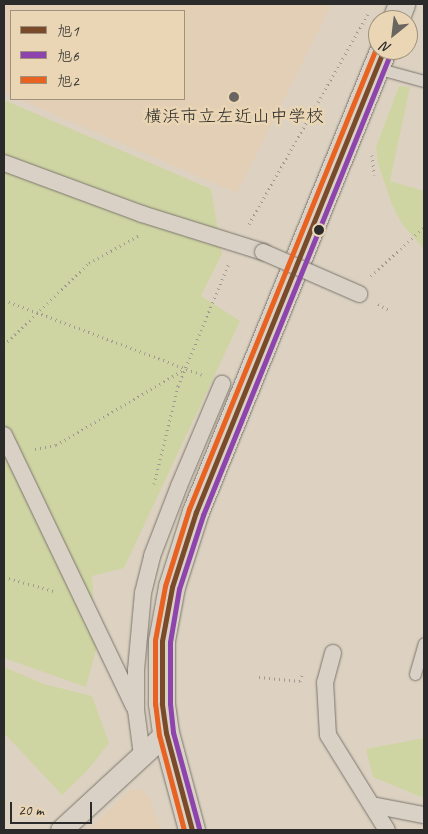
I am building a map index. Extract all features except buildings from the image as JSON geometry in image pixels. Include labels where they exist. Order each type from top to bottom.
[{"type":"street","points":[[192,830],[166,733],[162,641],[174,577],[196,512],[380,60]]},
{"type":"street","points":[[4,163],[165,221],[263,252],[357,293]]},
{"type":"street","points":[[142,755],[136,710],[138,627],[152,556],[222,384]]},
{"type":"street","points":[[4,434],[136,710]]},
{"type":"street","points":[[333,653],[325,682],[328,735],[387,830]]},
{"type":"street","points":[[61,830],[166,733]]},
{"type":"street","points":[[372,806],[424,815]]},
{"type":"lane","points":[[382,60],[424,81]]},
{"type":"lane","points":[[415,674],[424,642]]},
{"type":"path","points":[[152,493],[185,368],[238,244],[373,4]]},
{"type":"path","points":[[4,345],[35,313],[89,263],[165,221]]},
{"type":"path","points":[[357,293],[413,235],[424,227]]},
{"type":"path","points":[[4,300],[185,368]]},
{"type":"path","points":[[12,454],[56,445],[185,368]]},
{"type":"path","points":[[4,577],[83,600]]},
{"type":"path","points":[[259,677],[300,681],[303,672]]},
{"type":"shaded area","name":"横浜市立左近山中学校","points":[[4,4],[332,4],[237,193],[21,100],[185,100],[185,10],[10,10],[10,95],[4,92]]},
{"type":"shaded area","points":[[131,789],[141,790],[149,797],[160,830],[88,830]]},
{"type":"green space","points":[[399,86],[410,87],[390,181],[424,191],[424,249],[402,224],[392,205],[378,163],[376,147]]},
{"type":"green space","points":[[4,100],[211,189],[222,254],[201,296],[240,321],[124,568],[92,576],[96,650],[86,687],[4,658]]},
{"type":"green space","points":[[4,667],[44,684],[92,696],[109,743],[87,771],[62,795],[4,733]]},
{"type":"green space","points":[[424,738],[424,798],[373,777],[366,749]]},
{"type":"transit line","name":"旭2","points":[[184,830],[159,735],[155,704],[155,640],[165,586],[189,509],[372,60]]},
{"type":"transit line","name":"旭1","points":[[192,830],[166,733],[162,703],[162,641],[172,587],[196,512],[380,60]]},
{"type":"transit line","name":"旭6","points":[[199,828],[173,732],[170,703],[170,642],[179,589],[203,515],[388,60]]},
{"type":"place","name":"横浜市立左近山中学校","points":[[234,97]]}]
